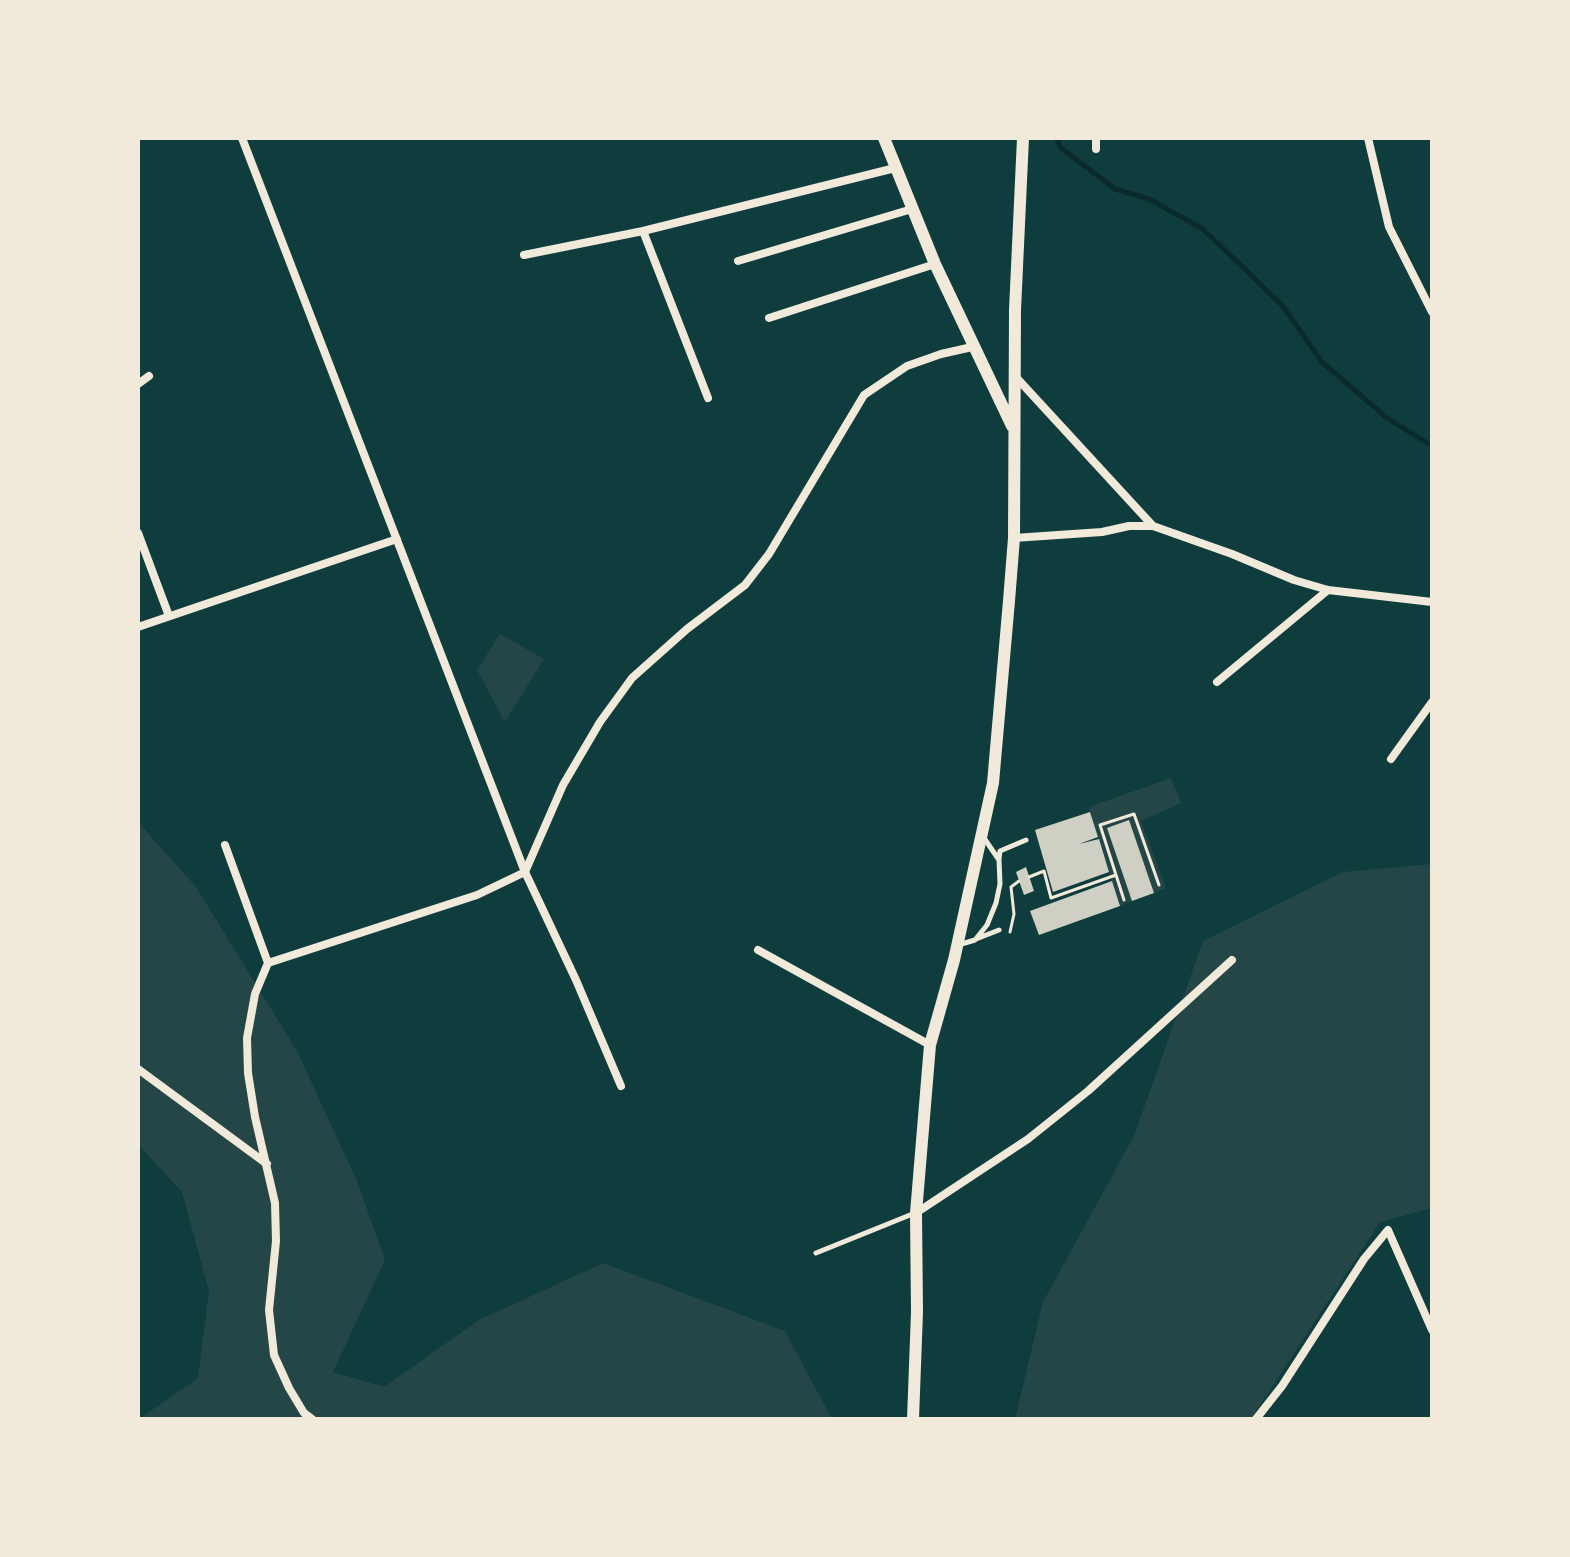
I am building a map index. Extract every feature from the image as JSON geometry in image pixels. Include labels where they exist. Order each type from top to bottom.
[{"type":"street","points":[[242,138],[525,872],[621,1086]]},
{"type":"street","points":[[884,138],[972,347],[1014,429]]},
{"type":"street","points":[[913,1419],[917,1312],[916,1209],[930,1045],[957,945],[993,783],[1014,538],[1013,375],[1023,138]]},
{"type":"street","points":[[1096,138],[1096,149]]},
{"type":"street","points":[[1368,138],[1389,227],[1432,312]]},
{"type":"street","points":[[524,255],[643,231],[895,168]]},
{"type":"street","points":[[738,261],[912,209]]},
{"type":"street","points":[[643,231],[708,398]]},
{"type":"street","points":[[769,318],[935,264]]},
{"type":"street","points":[[268,963],[477,895],[525,872],[563,785],[600,722],[632,678],[687,629],[745,585],[769,554],[864,395],[907,366],[972,347]]},
{"type":"street","points":[[1013,375],[1153,526]]},
{"type":"street","points":[[138,384],[149,376]]},
{"type":"street","points":[[1014,538],[1153,526],[1328,590],[1432,602]]},
{"type":"street","points":[[138,533],[169,616]]},
{"type":"street","points":[[138,627],[397,539]]},
{"type":"street","points":[[1217,682],[1328,590]]},
{"type":"street","points":[[1391,759],[1432,702]]},
{"type":"street","points":[[225,845],[268,963],[255,994],[247,1038],[250,1088],[275,1203],[276,1241],[269,1310],[274,1355],[289,1388],[304,1413],[312,1419]]},
{"type":"street","points":[[758,950],[930,1045]]},
{"type":"street","points":[[916,1209],[1028,1139],[1232,960]]},
{"type":"street","points":[[138,1069],[267,1165]]},
{"type":"street","points":[[1256,1419],[1282,1386],[1364,1259],[1388,1230],[1432,1330]]},
{"type":"lane","points":[[981,835],[999,860]]},
{"type":"lane","points":[[975,940],[987,925],[996,903],[1000,884],[1000,851],[1026,840]]},
{"type":"lane","points":[[957,945],[999,930]]},
{"type":"lane","points":[[816,1253],[916,1209]]},
{"type":"path","points":[[1124,900],[1100,825],[1134,814],[1159,885]]},
{"type":"path","points":[[1029,877],[1044,871],[1051,898],[1116,875]]},
{"type":"shaded area","points":[[500,634],[544,659],[505,722],[477,670]]},
{"type":"shaded area","points":[[1171,778],[1181,803],[1141,821],[1166,888],[1154,893],[1129,821],[1107,828],[1132,901],[1120,906],[1089,807]]},
{"type":"shaded area","points":[[138,822],[196,887],[297,1051],[357,1181],[385,1260],[333,1372],[384,1387],[479,1320],[603,1263],[785,1331],[832,1419],[139,1419],[198,1378],[209,1291],[182,1192],[138,1144]]},
{"type":"shaded area","points":[[1432,864],[1432,1208],[1380,1222],[1251,1419],[1015,1419],[1043,1302],[1134,1136],[1203,941],[1343,872]]},
{"type":"building","points":[[1090,812],[1098,837],[1079,844],[1099,839],[1109,872],[1053,892],[1035,830]]},
{"type":"building","points":[[1129,820],[1154,893],[1132,901],[1107,828]]},
{"type":"building","points":[[1026,867],[1034,891],[1024,895],[1016,872]]},
{"type":"building","points":[[1112,881],[1120,906],[1039,935],[1030,911]]},
{"type":"waterway","points":[[1056,138],[1061,148],[1115,189],[1149,199],[1203,229],[1282,305],[1322,362],[1387,418],[1432,446]]}]
